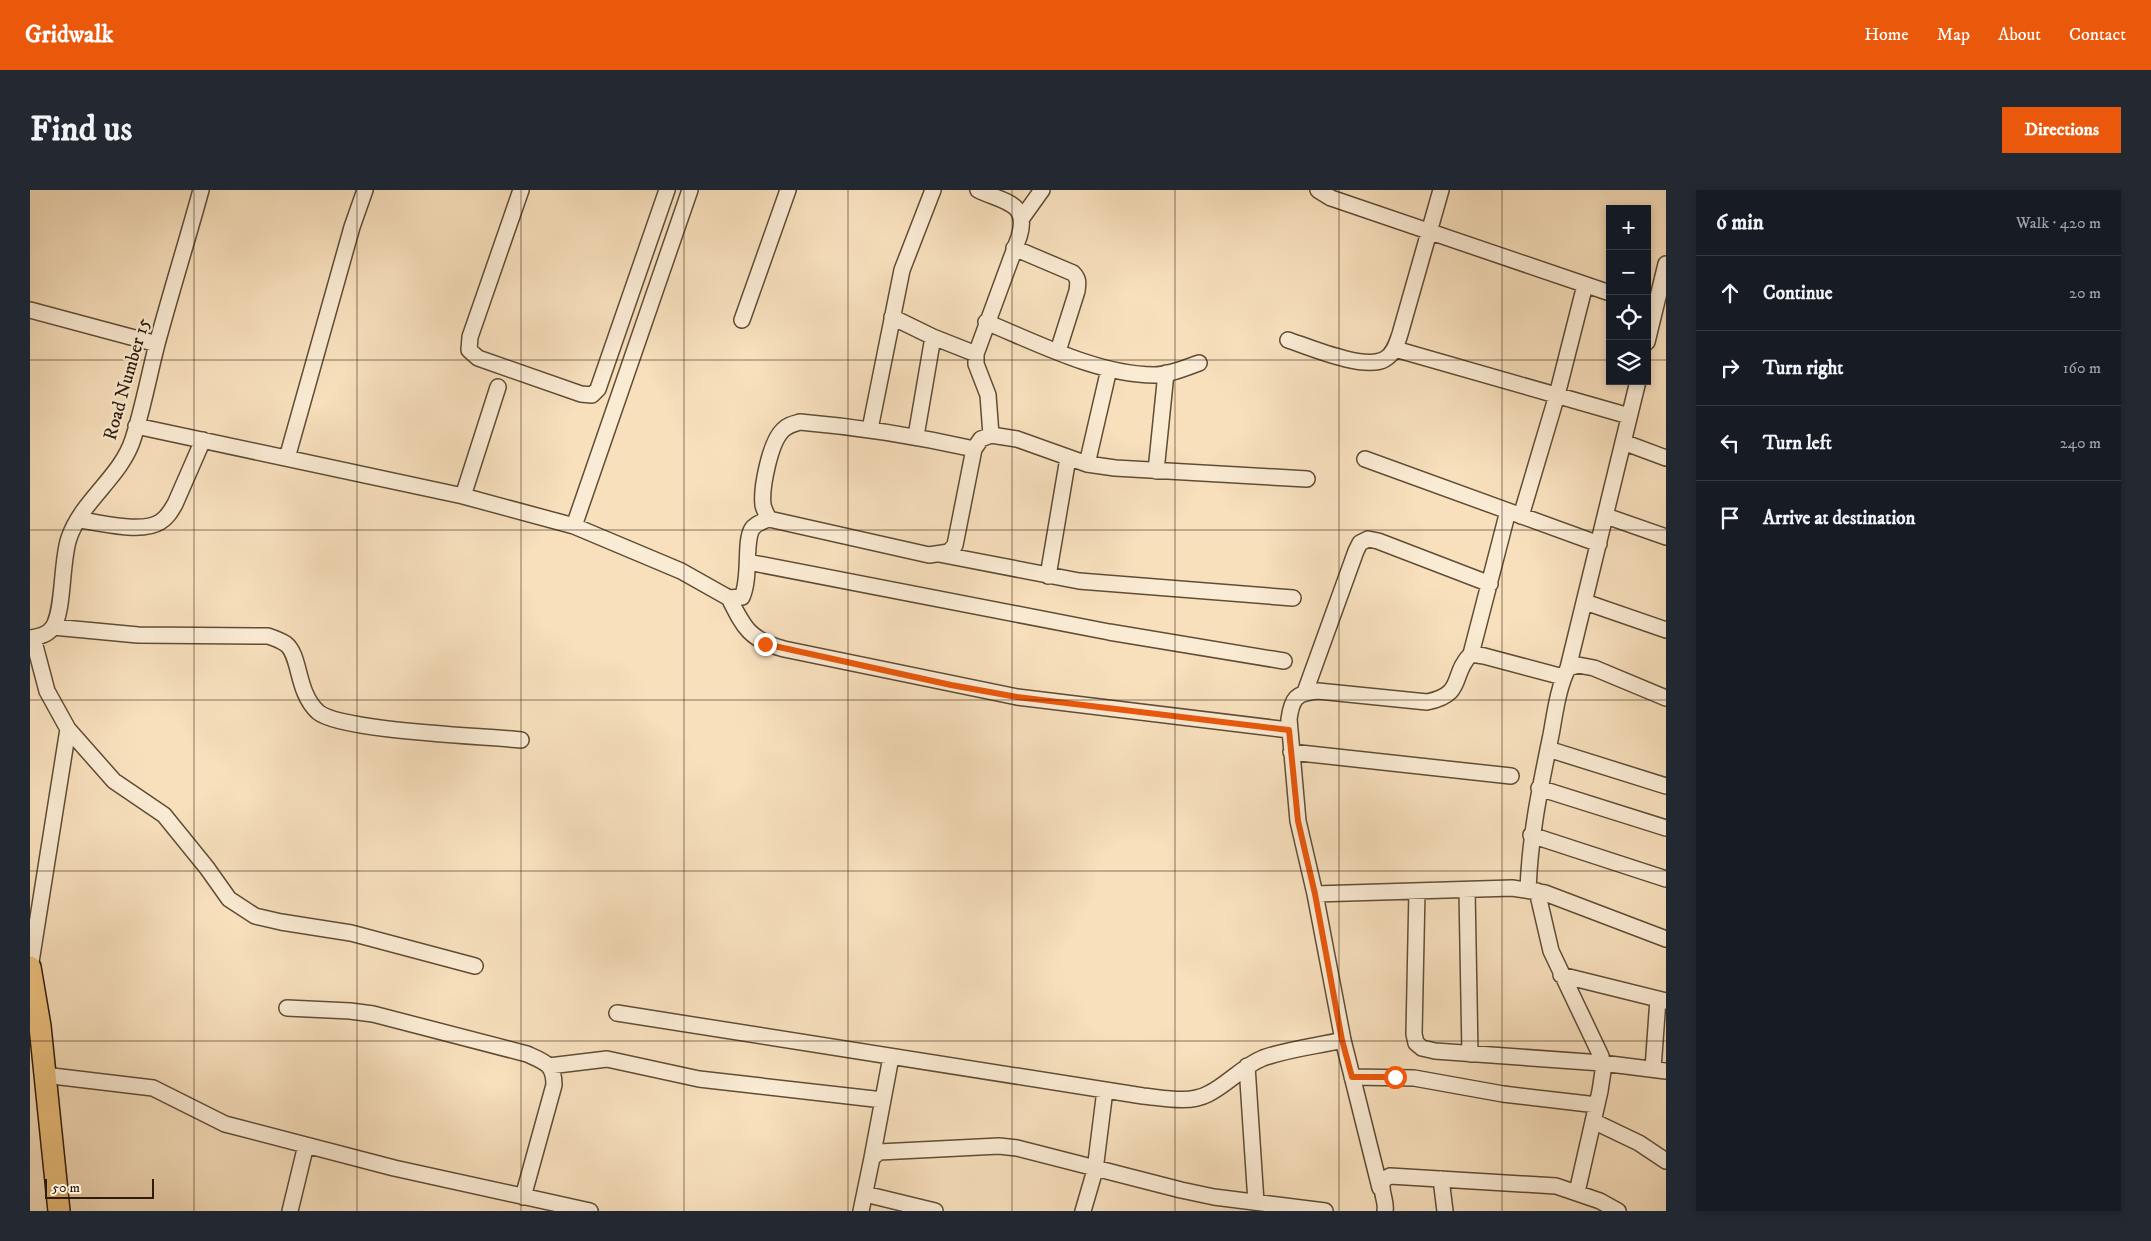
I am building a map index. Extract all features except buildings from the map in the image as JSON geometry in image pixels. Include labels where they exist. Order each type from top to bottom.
[{"type":"highway","points":[[30,968],[39,1016],[59,1210]]},
{"type":"highway","points":[[30,1048],[59,1210]]},
{"type":"street","name":"Road Number 15","points":[[53,627],[58,614],[65,553],[70,536],[86,508],[112,476],[133,440],[157,344],[201,190]]},
{"type":"street","points":[[287,458],[352,227],[365,190]]},
{"type":"street","points":[[522,190],[470,337],[469,350],[478,358],[581,394],[592,395],[598,389],[667,190]]},
{"type":"street","points":[[574,526],[690,190]]},
{"type":"street","points":[[742,320],[788,190]]},
{"type":"street","points":[[870,429],[902,270],[933,190]]},
{"type":"street","points":[[1022,218],[1042,190]]},
{"type":"street","points":[[1318,190],[1331,198],[1606,292]]},
{"type":"street","points":[[1288,340],[1350,360],[1370,364],[1384,360],[1395,349],[1441,190]]},
{"type":"street","points":[[986,192],[1018,208],[1022,218],[1022,227],[976,354],[976,364],[988,395],[991,435]]},
{"type":"street","points":[[1014,248],[1073,273],[1077,277],[1077,291],[1058,351]]},
{"type":"street","points":[[1648,340],[1666,264]]},
{"type":"street","points":[[1385,1211],[1386,1206],[1342,1040],[1315,894],[1298,821],[1289,730],[1291,707],[1296,697],[1305,692],[1318,691],[1427,702],[1442,699],[1451,692],[1457,683],[1465,660],[1471,654],[1490,584],[1557,395],[1585,285]]},
{"type":"street","points":[[30,310],[157,344]]},
{"type":"street","points":[[892,317],[933,337],[976,354]]},
{"type":"street","points":[[986,322],[1109,369],[1155,375],[1199,363]]},
{"type":"street","points":[[916,436],[933,337]]},
{"type":"street","points":[[1395,349],[1629,416]]},
{"type":"street","points":[[1087,464],[1109,369]]},
{"type":"street","points":[[1156,470],[1166,373]]},
{"type":"street","points":[[1577,1192],[1597,1105],[1603,1071],[1602,1063],[1593,1037],[1561,975],[1546,936],[1532,891],[1531,835],[1539,788],[1566,673],[1637,385]]},
{"type":"street","points":[[463,496],[498,386]]},
{"type":"street","points":[[769,519],[763,506],[763,482],[774,447],[782,431],[791,424],[800,422],[870,429],[916,436],[974,449]]},
{"type":"street","points":[[136,426],[463,496],[574,526],[681,571],[730,598],[740,620],[755,637],[765,644],[1017,697],[1289,730]]},
{"type":"street","points":[[730,598],[742,596],[747,586],[752,529],[760,522],[769,519],[929,555],[949,552],[955,545],[974,449],[981,439],[991,435],[1017,439],[1087,464],[1307,480]]},
{"type":"street","points":[[79,520],[139,528],[160,522],[169,514],[175,504],[203,440]]},
{"type":"street","points":[[1623,442],[1666,458]]},
{"type":"street","points":[[1048,576],[1068,458]]},
{"type":"street","points":[[1365,459],[1599,544]]},
{"type":"street","points":[[1606,516],[1666,537]]},
{"type":"street","points":[[1305,692],[1360,543],[1368,539],[1378,541],[1490,584]]},
{"type":"street","points":[[939,554],[1079,581],[1293,598]]},
{"type":"street","points":[[748,562],[1109,632],[1284,661]]},
{"type":"street","points":[[1585,602],[1666,630]]},
{"type":"street","points":[[475,966],[351,933],[255,916],[229,899],[207,868],[164,816],[114,781],[68,729],[47,691],[31,638],[44,635],[53,627],[138,635],[268,636],[287,645],[295,658],[300,683],[308,703],[319,713],[334,720],[361,726],[521,740]]},
{"type":"street","points":[[1471,654],[1566,673],[1578,665],[1594,668],[1666,698]]},
{"type":"street","points":[[30,968],[68,729]]},
{"type":"street","points":[[1548,750],[1666,786]]},
{"type":"street","points":[[1291,752],[1510,776]]},
{"type":"street","points":[[1539,788],[1666,828]]},
{"type":"street","points":[[1531,835],[1666,879]]},
{"type":"street","points":[[1315,894],[1467,890],[1532,891],[1666,939]]},
{"type":"street","points":[[1467,890],[1470,1054]]},
{"type":"street","points":[[1417,891],[1414,1034],[1416,1043],[1422,1048],[1435,1051],[1602,1063],[1660,1070],[1662,1000],[1561,975]]},
{"type":"street","points":[[287,1008],[373,1014],[527,1054],[549,1066],[554,1073],[554,1085],[523,1196]]},
{"type":"street","points":[[617,1013],[1175,1100],[1196,1098],[1208,1094],[1248,1066],[1264,1058],[1342,1040]]},
{"type":"street","points":[[861,1211],[891,1057]]},
{"type":"street","points":[[549,1066],[607,1059],[699,1079],[883,1100]]},
{"type":"street","points":[[1248,1066],[1256,1202]]},
{"type":"street","points":[[44,1075],[153,1088],[225,1124],[394,1168],[590,1211]]},
{"type":"street","points":[[1352,1077],[1414,1078],[1503,1094],[1597,1105]]},
{"type":"street","points":[[1083,1211],[1096,1170],[1105,1090]]},
{"type":"street","points":[[1593,1121],[1639,1143],[1666,1161]]},
{"type":"street","points":[[290,1211],[306,1145]]},
{"type":"street","points":[[872,1158],[879,1152],[1000,1146],[1034,1151],[1096,1170],[1181,1190],[1326,1211]]},
{"type":"street","points":[[1380,1188],[1383,1180],[1390,1176],[1538,1184],[1556,1186],[1577,1192],[1618,1211]]},
{"type":"street","points":[[1442,1179],[1445,1211]]},
{"type":"street","points":[[865,1194],[935,1211]]},
{"type":"route","points":[[765,644],[951,685],[1017,697],[1289,730],[1298,821],[1315,894],[1342,1040],[1352,1077],[1395,1077]]}]
